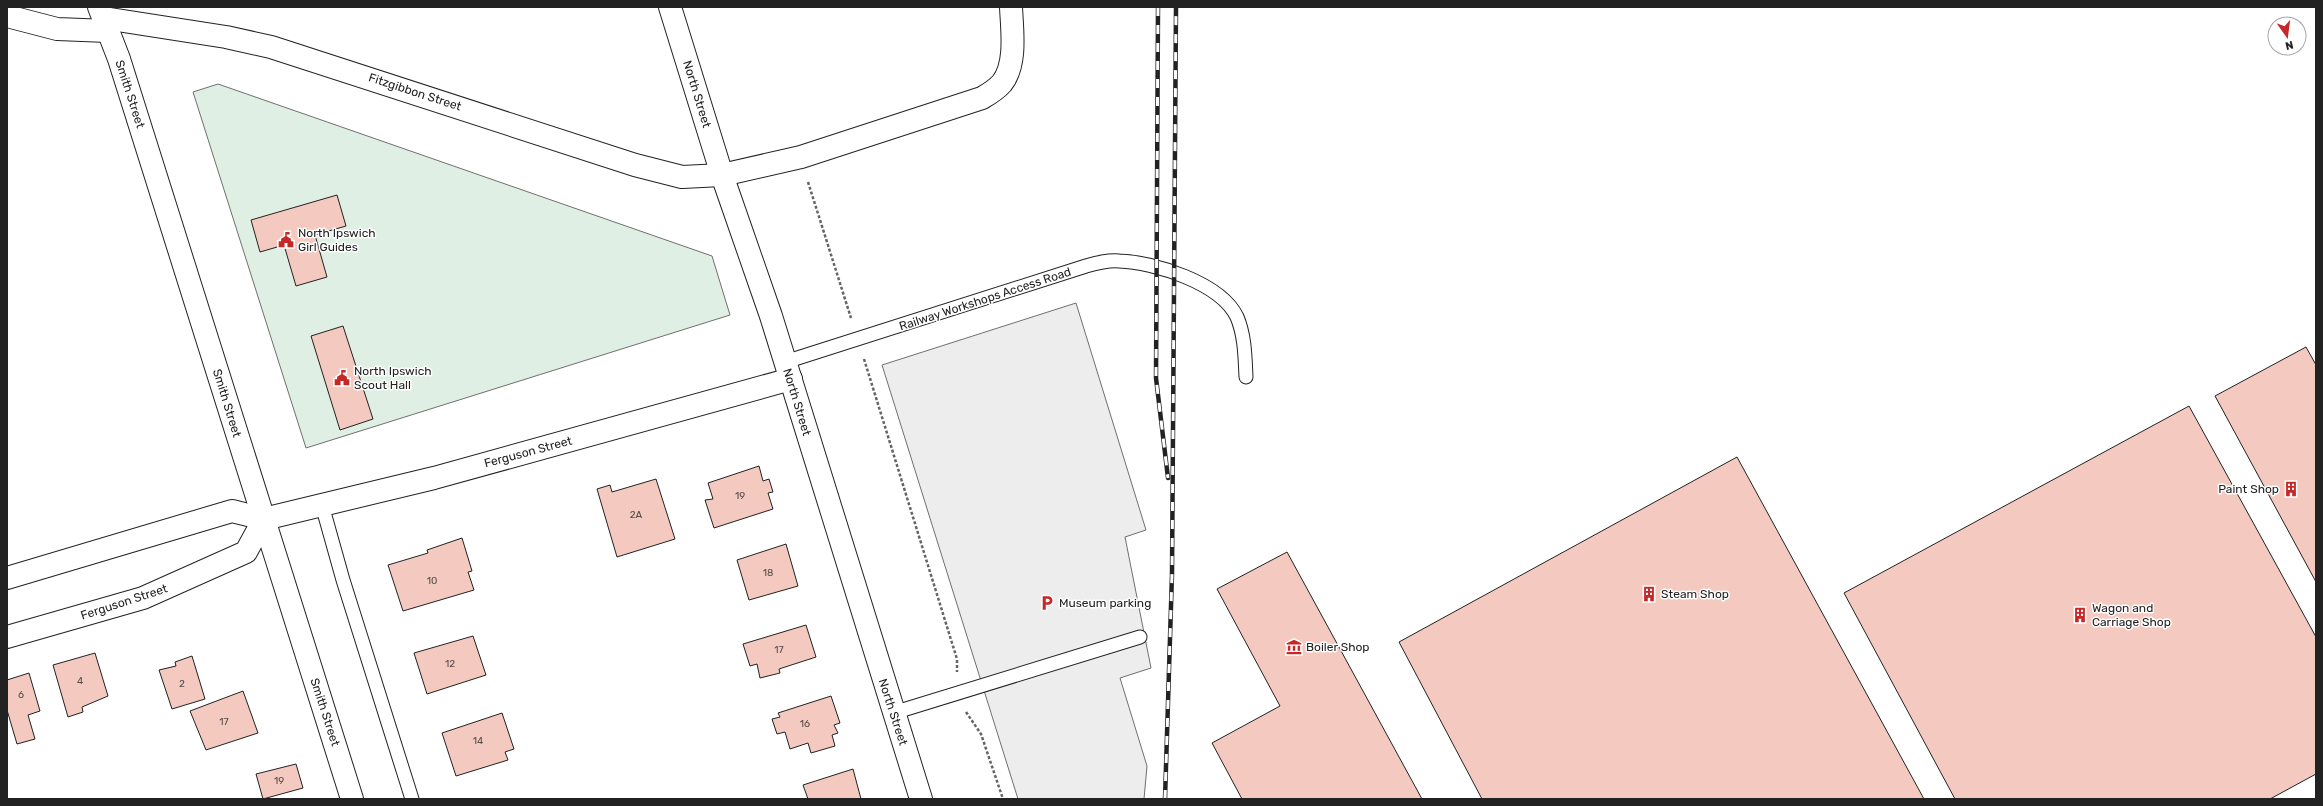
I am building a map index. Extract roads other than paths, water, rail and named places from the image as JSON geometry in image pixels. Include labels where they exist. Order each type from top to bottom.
[{"type":"street","name":"North Street","points":[[670,7],[722,175],[788,371],[893,713],[921,799]]},
{"type":"street","name":"Fitzgibbon Street","points":[[7,16],[57,29],[104,19],[152,16],[226,37],[271,47],[662,173],[691,178],[722,175],[801,157],[982,98],[995,90],[1002,82],[1008,70],[1012,48],[1011,7]]},
{"type":"street","name":"Smith Street","points":[[104,19],[352,799]]},
{"type":"street","name":"Ferguson Street","points":[[7,578],[232,512],[264,519],[434,478],[788,371]]},
{"type":"street","name":"Ferguson Street","points":[[7,637],[143,598],[246,552],[264,519]]},
{"type":"lane","name":"Railway Workshops Access Road","points":[[788,371],[1097,263],[1124,261],[1156,268],[1186,278],[1198,283],[1221,297],[1236,316],[1244,340],[1246,377]]},
{"type":"lane","points":[[322,505],[345,587],[412,799]]},
{"type":"lane","points":[[893,713],[1140,637]]},
{"type":"railway","points":[[1158,7],[1156,378],[1168,478]]},
{"type":"railway","points":[[1165,799],[1172,574],[1176,7]]},
{"type":"place","name":"North Ipswich Girl Guides","points":[[286,240]]},
{"type":"place","name":"North Ipswich Scout Hall","points":[[342,378]]},
{"type":"place","name":"Paint Shop","points":[[2291,489]]},
{"type":"place","name":"Steam Shop","points":[[1649,594]]},
{"type":"place","name":"Museum parking","points":[[1047,603]]},
{"type":"place","name":"Wagon and Carriage Shop","points":[[2080,615]]},
{"type":"place","name":"Boiler Shop","points":[[1294,647]]}]
